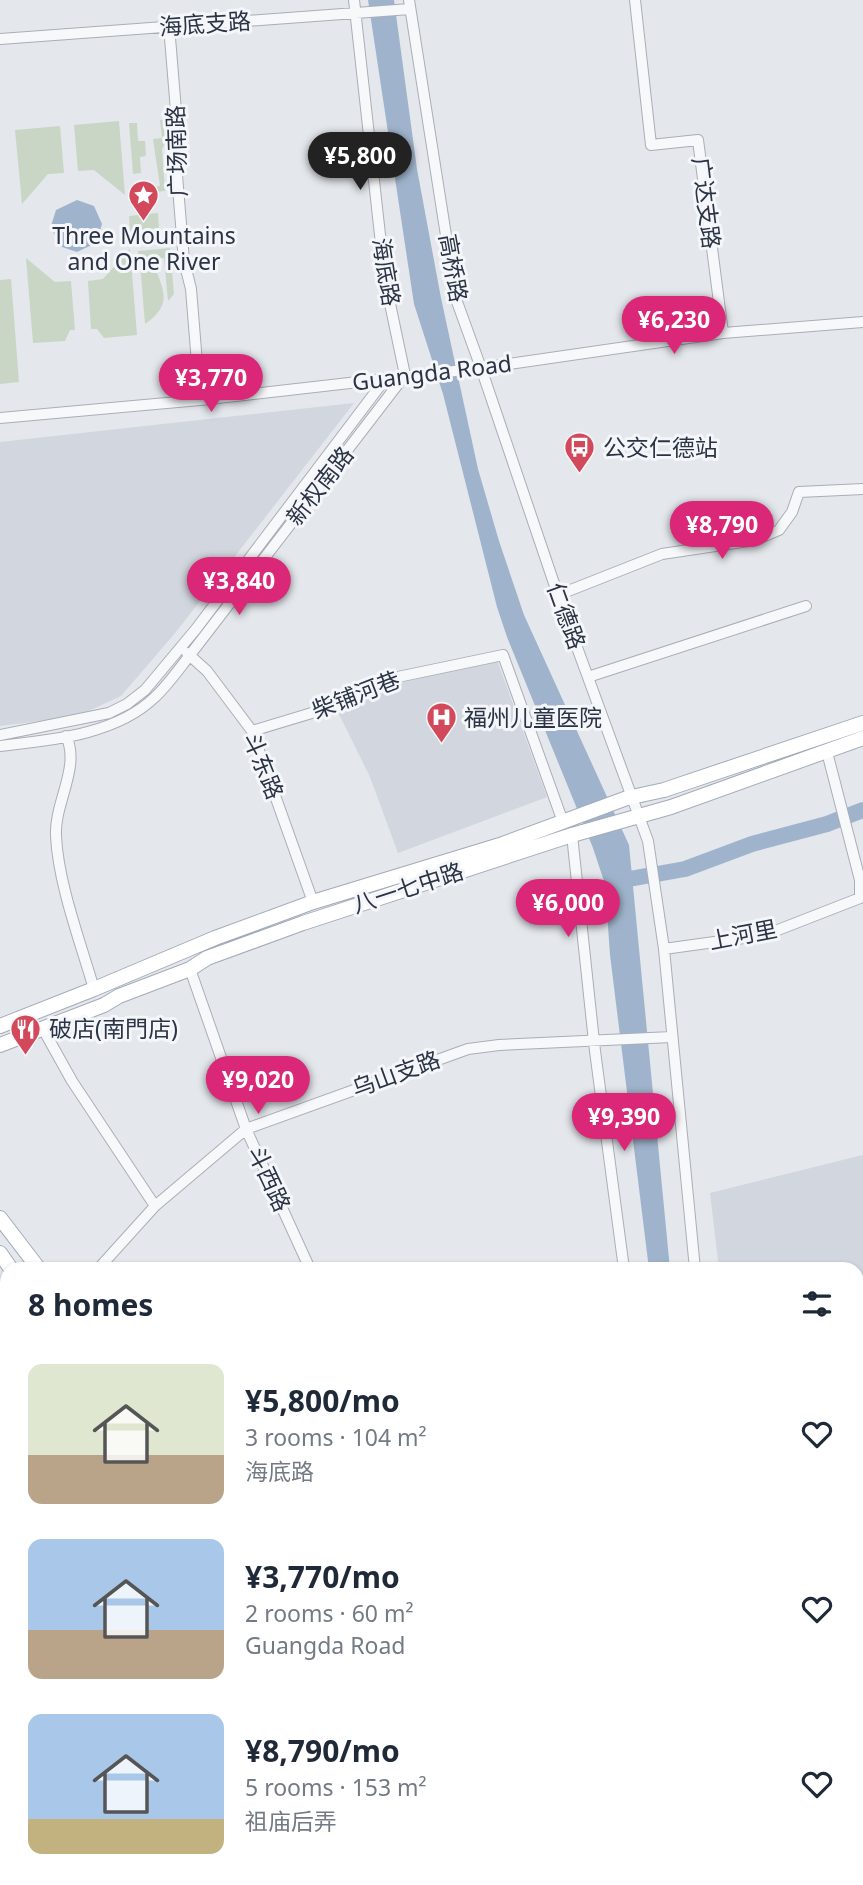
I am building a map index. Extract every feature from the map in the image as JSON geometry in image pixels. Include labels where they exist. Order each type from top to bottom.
[{"type":"main road","name":"八一七中路","points":[[0,1026],[215,938],[313,902],[500,845],[626,799],[664,790],[863,723]]},
{"type":"main road","name":"八一七中路","points":[[0,1045],[190,969],[207,958],[303,923],[572,835],[671,807],[863,738]]},
{"type":"main road","points":[[0,1218],[34,1262]]},
{"type":"street","name":"海底路","points":[[354,0],[385,281],[405,375]]},
{"type":"street","name":"广达支路","points":[[635,0],[651,145],[698,140],[723,333]]},
{"type":"street","name":"海底支路","points":[[0,39],[357,13],[409,5]]},
{"type":"street","name":"高桥路","points":[[409,5],[456,299],[481,368]]},
{"type":"street","name":"广场南路","points":[[169,26],[179,147],[177,175],[184,261],[191,289],[200,400]]},
{"type":"street","name":"Guangda Road","points":[[0,418],[200,400],[481,368],[723,333],[863,322]]},
{"type":"street","name":"仁德路","points":[[481,368],[588,677],[626,799],[636,815],[653,862],[664,949]]},
{"type":"street","name":"新权南路","points":[[0,735],[64,724],[109,712],[127,704],[145,690],[186,651],[405,375]]},
{"type":"street","name":"新权南路","points":[[0,746],[66,736],[115,723],[154,698],[386,378]]},
{"type":"street","points":[[558,596],[662,554],[755,540],[779,530],[792,512],[799,492],[863,489]]},
{"type":"street","points":[[588,677],[806,606]]},
{"type":"street","name":"斗东路","points":[[186,651],[207,671],[252,732],[313,902]]},
{"type":"street","name":"柴铺河巷","points":[[252,732],[326,709],[393,678],[503,655],[563,822]]},
{"type":"street","points":[[66,736],[72,749],[55,833],[59,864],[94,989]]},
{"type":"street","points":[[827,752],[861,879]]},
{"type":"street","points":[[572,835],[594,1040],[623,1262]]},
{"type":"street","name":"上河里","points":[[664,949],[765,935],[860,898],[861,879]]},
{"type":"street","points":[[664,949],[694,1262]]},
{"type":"street","name":"斗西路","points":[[190,969],[246,1129],[307,1262]]},
{"type":"street","points":[[43,1028],[72,1081],[156,1206]]},
{"type":"street","name":"乌山支路","points":[[104,1262],[156,1206],[246,1129],[468,1049],[499,1045],[672,1037]]},
{"type":"shaded area","points":[[354,403],[176,632],[121,696],[82,714],[0,726],[0,442]]},
{"type":"shaded area","name":"福州儿童医院","points":[[497,660],[547,797],[398,853],[370,777],[338,712],[404,682]]},
{"type":"shaded area","points":[[863,1155],[863,1262],[718,1262],[710,1193]]},
{"type":"green space","points":[[160,120],[165,120],[167,140],[162,149],[165,191],[135,194],[134,189],[160,186],[153,139],[162,138]]},
{"type":"green space","points":[[119,121],[125,195],[94,170],[78,171],[74,125]]},
{"type":"green space","points":[[129,123],[137,123],[138,141],[145,141],[146,156],[140,157],[141,173],[133,174]]},
{"type":"green space","points":[[60,126],[64,173],[48,174],[22,204],[15,130]]},
{"type":"green space","points":[[158,213],[159,228],[130,231],[129,216]]},
{"type":"green space","points":[[170,248],[174,294],[168,301],[164,258],[139,260],[138,251]]},
{"type":"green space","points":[[130,249],[137,335],[104,338],[97,329],[91,329],[88,281],[103,279]]},
{"type":"green space","points":[[26,258],[55,282],[71,281],[75,330],[70,330],[65,341],[33,343]]},
{"type":"green space","points":[[153,262],[164,296],[160,310],[145,324],[140,263]]},
{"type":"green space","points":[[11,279],[19,382],[0,384],[0,280]]},
{"type":"water","points":[[368,0],[394,0],[417,169],[441,298],[478,469],[499,541],[524,615],[629,845],[669,1262],[648,1262],[610,955],[605,884],[497,607],[443,394],[414,304]]},
{"type":"water","points":[[77,200],[94,206],[102,224],[96,243],[77,252],[59,246],[51,226],[56,210]]},
{"type":"waterway","points":[[618,881],[685,869],[752,844],[827,824],[863,810]]},
{"type":"place","name":"Three Mountains and One River","points":[[144,222]]},
{"type":"place","name":"公交仁德站","points":[[580,475]]},
{"type":"place","name":"福州儿童医院","points":[[441,745]]},
{"type":"place","name":"破店(南門店)","points":[[26,1056]]}]
